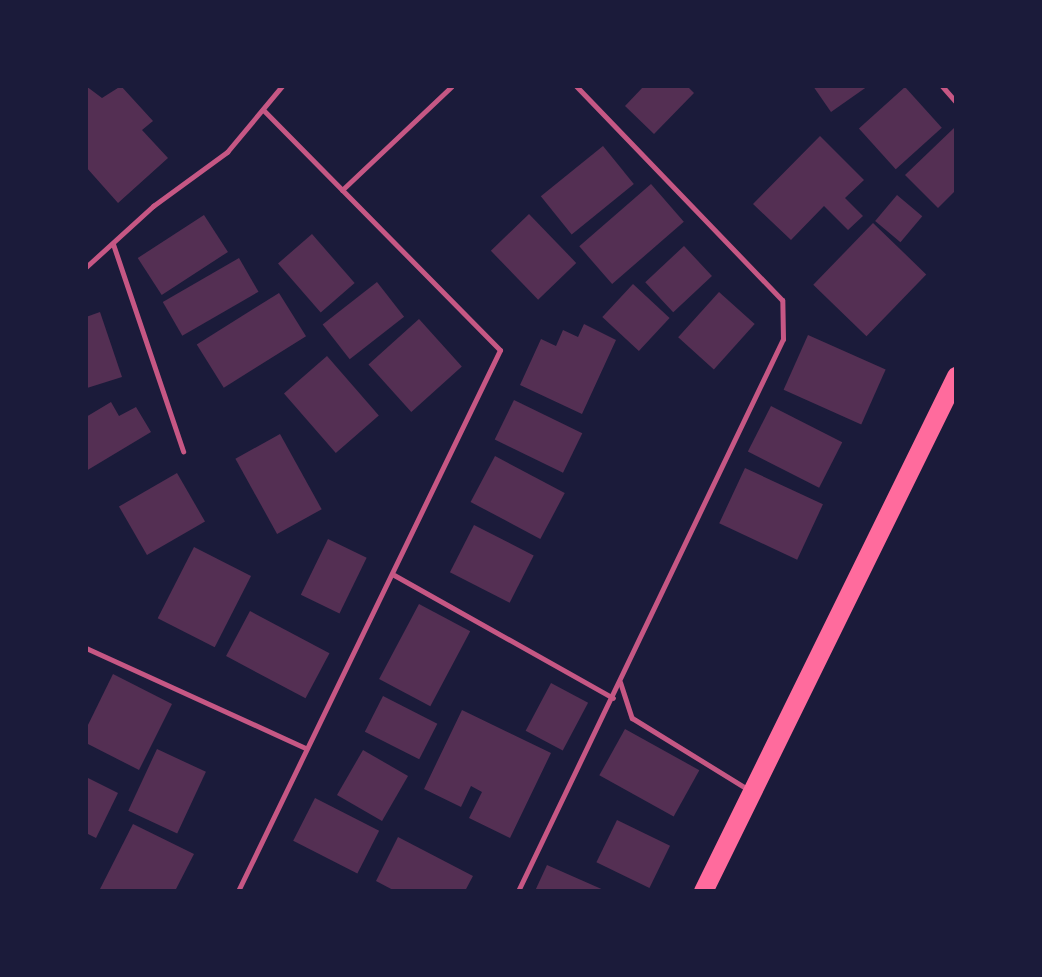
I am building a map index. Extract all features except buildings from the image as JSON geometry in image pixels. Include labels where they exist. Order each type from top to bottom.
[{"type":"highway","points":[[703,891],[956,376]]},
{"type":"lane","points":[[86,267],[153,206],[227,152],[264,111],[282,86]]},
{"type":"lane","points":[[342,190],[452,86]]},
{"type":"lane","points":[[518,891],[783,339],[782,300],[576,86]]},
{"type":"lane","points":[[942,86],[956,102]]},
{"type":"lane","points":[[238,891],[305,748],[394,575],[500,350],[264,111]]},
{"type":"lane","points":[[113,244],[183,451]]},
{"type":"lane","points":[[394,575],[612,698]]},
{"type":"lane","points":[[86,648],[305,748]]},
{"type":"lane","points":[[620,682],[632,718],[752,792]]}]
